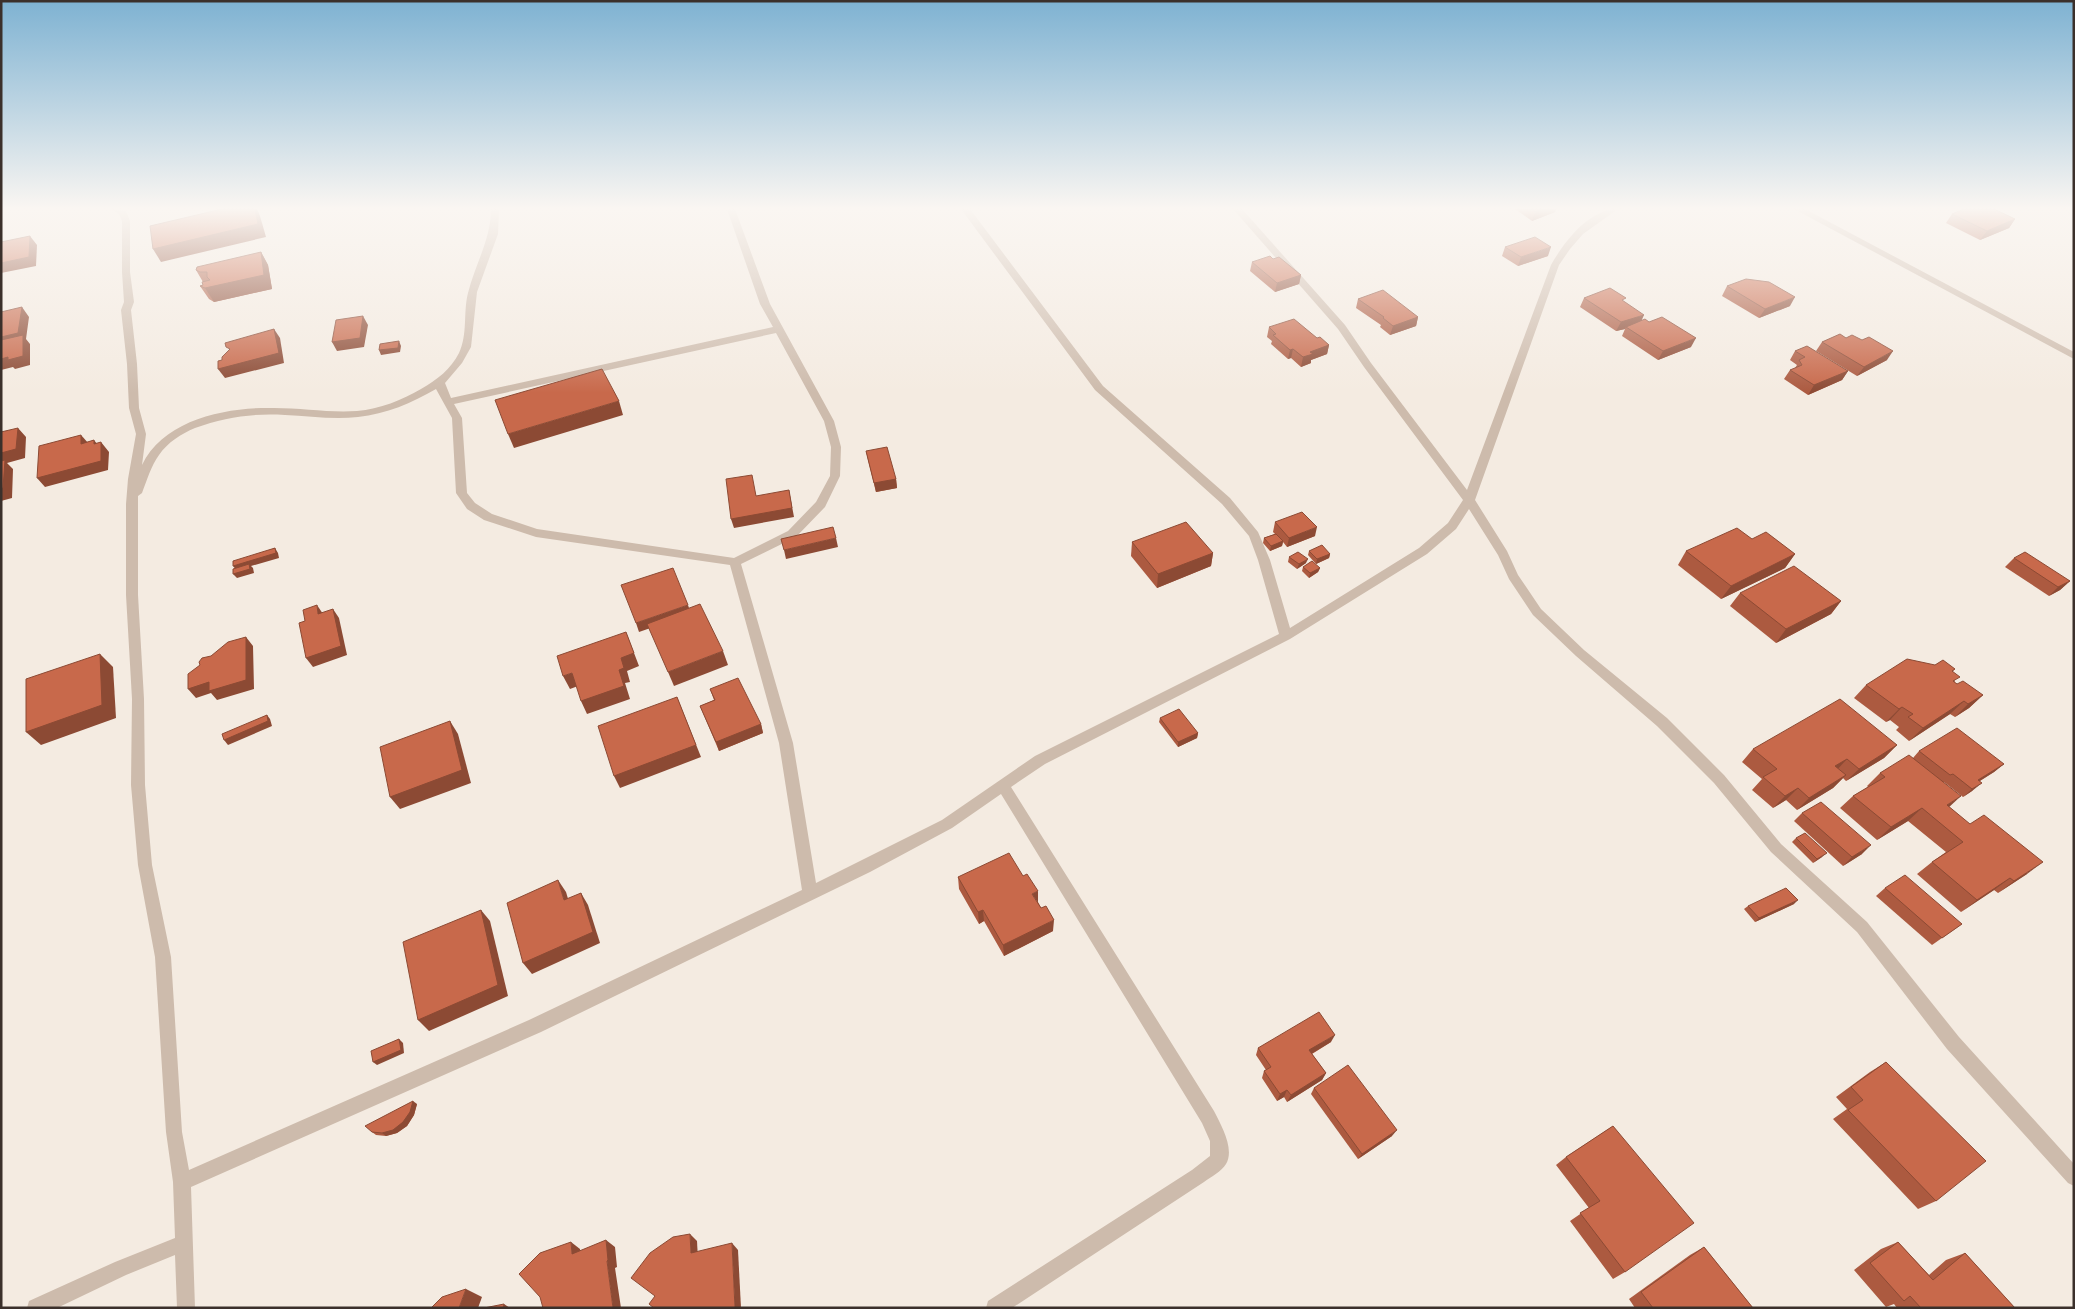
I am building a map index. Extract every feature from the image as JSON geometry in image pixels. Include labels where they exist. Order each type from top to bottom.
[{"type":"street","points":[[126,270],[129,302],[126,310],[132,364],[134,408],[141,434],[133,479],[132,504],[132,595],[138,699],[138,785],[144,865],[164,957],[174,1132],[182,1182],[186,1308]]},
{"type":"street","points":[[132,504],[150,460],[160,445],[193,425],[218,417],[264,411],[332,415],[360,414],[402,403],[440,382],[454,368],[465,352],[469,333],[470,305],[475,280],[479,270]]},
{"type":"street","points":[[440,382],[442,392],[457,418],[462,493],[471,506],[488,517],[536,533],[735,562],[792,534],[821,504],[835,476],[836,447],[829,421],[765,304],[752,270]]},
{"type":"street","points":[[1010,270],[1099,388],[1226,501],[1254,535],[1264,560],[1286,636]]},
{"type":"street","points":[[1291,270],[1342,327],[1377,378],[1469,500],[1503,554],[1513,576],[1537,612],[1580,654],[1662,722],[1719,779],[1776,848],[1862,927],[1953,1044],[2074,1177]]},
{"type":"street","points":[[182,1182],[535,1026],[865,867],[947,824],[1040,760],[1286,636],[1423,551],[1452,526],[1469,500],[1553,270]]},
{"type":"street","points":[[1912,270],[2074,356]]},
{"type":"street","points":[[448,402],[779,329]]},
{"type":"street","points":[[735,562],[786,743],[810,892]]},
{"type":"street","points":[[994,1308],[1198,1176],[1219,1160],[1219,1140],[1208,1117],[1003,786]]},
{"type":"street","points":[[36,1308],[121,1268],[184,1243]]},
{"type":"building","points":[[196,270],[263,270],[264,275],[205,288],[200,286],[203,285],[202,282],[210,280],[207,277],[207,272]]},
{"type":"building","points":[[1262,270],[1295,270],[1301,275],[1277,283]]},
{"type":"building","points":[[1746,279],[1769,282],[1795,297],[1765,309],[1727,286]]},
{"type":"building","points":[[1610,288],[1626,298],[1622,300],[1644,315],[1621,322],[1584,298]]},
{"type":"building","points":[[1383,290],[1418,317],[1393,326],[1384,317],[1358,299]]},
{"type":"building","points":[[22,307],[18,333],[1,337],[1,312]]},
{"type":"building","points":[[363,316],[360,338],[332,342],[336,320]]},
{"type":"building","points":[[1662,317],[1696,338],[1663,351],[1626,327],[1645,319],[1649,322]]},
{"type":"building","points":[[1294,319],[1317,338],[1320,337],[1329,345],[1310,352],[1313,354],[1303,357],[1293,349],[1290,350],[1273,335],[1276,334],[1269,327]]},
{"type":"building","points":[[274,329],[279,353],[218,369],[218,361],[222,360],[222,357],[230,349],[226,347],[225,343]]},
{"type":"building","points":[[1840,334],[1846,338],[1852,335],[1862,340],[1869,337],[1893,351],[1864,367],[1822,342]]},
{"type":"building","points":[[23,335],[23,356],[8,360],[8,357],[1,359],[1,340]]},
{"type":"building","points":[[399,341],[398,348],[379,350],[380,344]]},
{"type":"building","points":[[1807,346],[1848,371],[1814,385],[1790,370],[1802,365],[1799,360],[1805,357],[1795,351]]},
{"type":"building","points":[[602,369],[619,401],[508,434],[495,400]]},
{"type":"building","points":[[18,428],[16,449],[1,453],[1,432]]},
{"type":"building","points":[[81,435],[81,444],[94,440],[94,444],[101,442],[101,461],[37,478],[39,446]]},
{"type":"building","points":[[887,447],[896,479],[874,483],[866,451]]},
{"type":"building","points":[[5,460],[3,488],[1,489],[1,461]]},
{"type":"building","points":[[752,475],[756,496],[789,490],[792,508],[731,519],[726,479]]},
{"type":"building","points":[[1302,512],[1317,527],[1289,538],[1275,522]]},
{"type":"building","points":[[1186,522],[1213,553],[1158,574],[1132,542]]},
{"type":"building","points":[[833,527],[836,538],[784,550],[781,539]]},
{"type":"building","points":[[1737,528],[1752,539],[1766,532],[1795,554],[1731,586],[1686,551]]},
{"type":"building","points":[[1276,534],[1283,541],[1271,546],[1264,538]]},
{"type":"building","points":[[1322,545],[1330,554],[1317,559],[1309,551]]},
{"type":"building","points":[[275,548],[276,553],[233,566],[233,561]]},
{"type":"building","points":[[1298,552],[1308,559],[1299,564],[1289,557]]},
{"type":"building","points":[[2025,552],[2070,581],[2058,587],[2014,558]]},
{"type":"building","points":[[1312,561],[1320,568],[1310,573],[1303,567]]},
{"type":"building","points":[[249,564],[250,569],[233,574],[233,569]]},
{"type":"building","points":[[1794,566],[1841,601],[1786,629],[1740,593]]},
{"type":"building","points":[[673,568],[688,605],[636,623],[621,585]]},
{"type":"building","points":[[700,604],[723,651],[668,672],[647,624]]},
{"type":"building","points":[[317,605],[318,614],[333,609],[341,646],[306,658],[299,623],[305,621],[303,610]]},
{"type":"building","points":[[626,632],[634,653],[621,658],[624,668],[619,670],[624,686],[581,701],[572,673],[563,676],[557,656]]},
{"type":"building","points":[[246,637],[246,680],[209,691],[209,682],[188,689],[188,674],[200,665],[199,662],[202,658],[211,656],[228,642]]},
{"type":"building","points":[[100,654],[102,705],[26,732],[26,679]]},
{"type":"building","points":[[1907,659],[1935,665],[1943,660],[1955,669],[1952,671],[1960,677],[1953,681],[1957,684],[1963,681],[1983,695],[1968,704],[1964,701],[1923,728],[1908,717],[1913,714],[1902,707],[1899,709],[1866,685]]},
{"type":"building","points":[[738,678],[761,724],[716,742],[700,706],[715,700],[710,689]]},
{"type":"building","points":[[677,697],[696,745],[614,776],[598,726]]},
{"type":"building","points":[[1840,699],[1897,745],[1859,769],[1847,759],[1835,766],[1846,775],[1809,798],[1798,788],[1785,796],[1763,777],[1777,769],[1753,749]]},
{"type":"building","points":[[1179,709],[1198,733],[1178,742],[1160,718]]},
{"type":"building","points":[[267,715],[268,721],[224,740],[222,734]]},
{"type":"building","points":[[450,721],[462,770],[390,797],[380,747]]},
{"type":"building","points":[[1957,728],[2004,764],[1978,780],[1982,783],[1972,789],[1919,751]]},
{"type":"building","points":[[1909,755],[1961,796],[1947,805],[1970,824],[1984,815],[2043,862],[2014,881],[2010,878],[1977,900],[1932,862],[1963,842],[1922,808],[1891,827],[1853,796],[1885,777],[1880,773]]},
{"type":"building","points":[[1821,802],[1871,845],[1852,857],[1802,813]]},
{"type":"building","points":[[1805,833],[1827,853],[1817,859],[1796,838]]},
{"type":"building","points":[[1009,853],[1023,876],[1027,874],[1038,891],[1032,894],[1041,908],[1046,906],[1054,920],[1003,945],[983,910],[978,912],[958,877]]},
{"type":"building","points":[[1905,875],[1962,924],[1942,938],[1885,888]]},
{"type":"building","points":[[558,880],[564,900],[581,893],[593,932],[523,963],[507,903]]},
{"type":"building","points":[[1786,888],[1798,900],[1759,918],[1748,906]]},
{"type":"building","points":[[481,910],[498,985],[418,1020],[403,942]]},
{"type":"building","points":[[1319,1012],[1335,1035],[1309,1050],[1326,1073],[1291,1095],[1287,1090],[1280,1094],[1264,1071],[1271,1067],[1258,1048]]},
{"type":"building","points":[[399,1039],[401,1050],[373,1062],[371,1051]]},
{"type":"building","points":[[1886,1062],[1986,1161],[1936,1201],[1848,1110],[1863,1100],[1851,1087]]},
{"type":"building","points":[[1348,1065],[1397,1130],[1362,1154],[1314,1088]]},
{"type":"building","points":[[413,1101],[410,1112],[403,1122],[393,1130],[382,1133],[372,1132],[365,1126]]},
{"type":"building","points":[[1613,1126],[1694,1223],[1625,1272],[1580,1213],[1600,1201],[1566,1157]]},
{"type":"building","points":[[690,1234],[691,1253],[732,1243],[735,1308],[654,1308],[649,1304],[655,1296],[631,1278],[650,1253],[673,1237]]},
{"type":"building","points":[[606,1240],[613,1308],[543,1308],[540,1297],[519,1274],[540,1253],[571,1242],[572,1254]]},
{"type":"building","points":[[1898,1242],[1933,1280],[1965,1253],[2015,1308],[1921,1308],[1910,1296],[1904,1301],[1870,1263]]},
{"type":"building","points":[[1704,1247],[1753,1308],[1653,1308],[1641,1292]]},
{"type":"building","points":[[466,1289],[459,1308],[431,1308],[442,1297]]},
{"type":"building","points":[[504,1304],[503,1308],[484,1308]]}]
